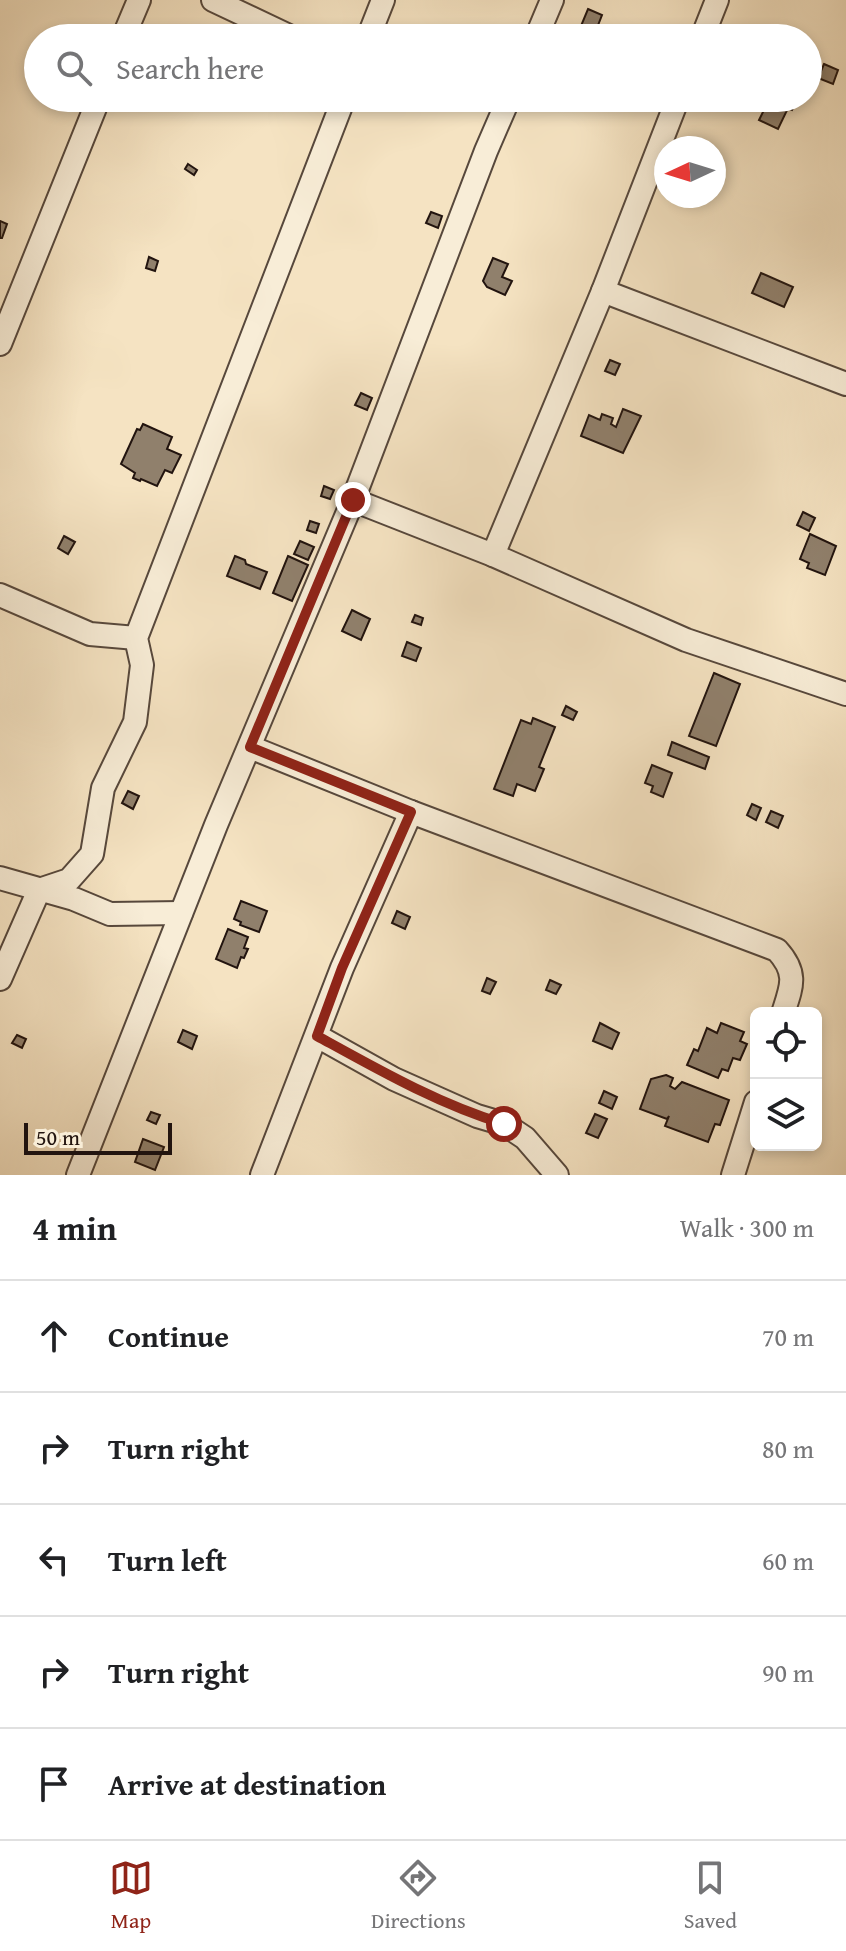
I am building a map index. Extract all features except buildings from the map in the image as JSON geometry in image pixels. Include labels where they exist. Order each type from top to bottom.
[{"type":"street","points":[[129,24],[139,0]]},
{"type":"street","points":[[213,0],[264,24]]},
{"type":"street","points":[[374,24],[383,0]]},
{"type":"street","points":[[542,24],[552,0]]},
{"type":"street","points":[[708,24],[717,0]]},
{"type":"street","points":[[0,344],[93,112]]},
{"type":"street","points":[[0,979],[39,890],[69,880],[92,854],[103,788],[135,722],[142,665],[136,638],[339,112]]},
{"type":"street","points":[[78,1175],[181,913],[353,500],[503,112]]},
{"type":"street","points":[[493,555],[603,291],[673,112]]},
{"type":"street","points":[[603,291],[846,384]]},
{"type":"street","points":[[353,500],[493,555],[686,640],[846,694]]},
{"type":"street","points":[[0,595],[90,634],[136,638]]},
{"type":"street","points":[[250,747],[411,812],[777,950],[790,963],[792,984],[785,1007]]},
{"type":"street","points":[[262,1175],[342,968],[411,812]]},
{"type":"street","points":[[0,878],[74,899],[110,914],[181,913]]},
{"type":"street","points":[[317,1036],[394,1079],[477,1116],[504,1124],[525,1138],[557,1175]]},
{"type":"street","points":[[733,1175],[750,1121]]},
{"type":"route","points":[[353,500],[250,747],[411,812],[342,968],[317,1036],[394,1079],[477,1116],[504,1124]]}]
